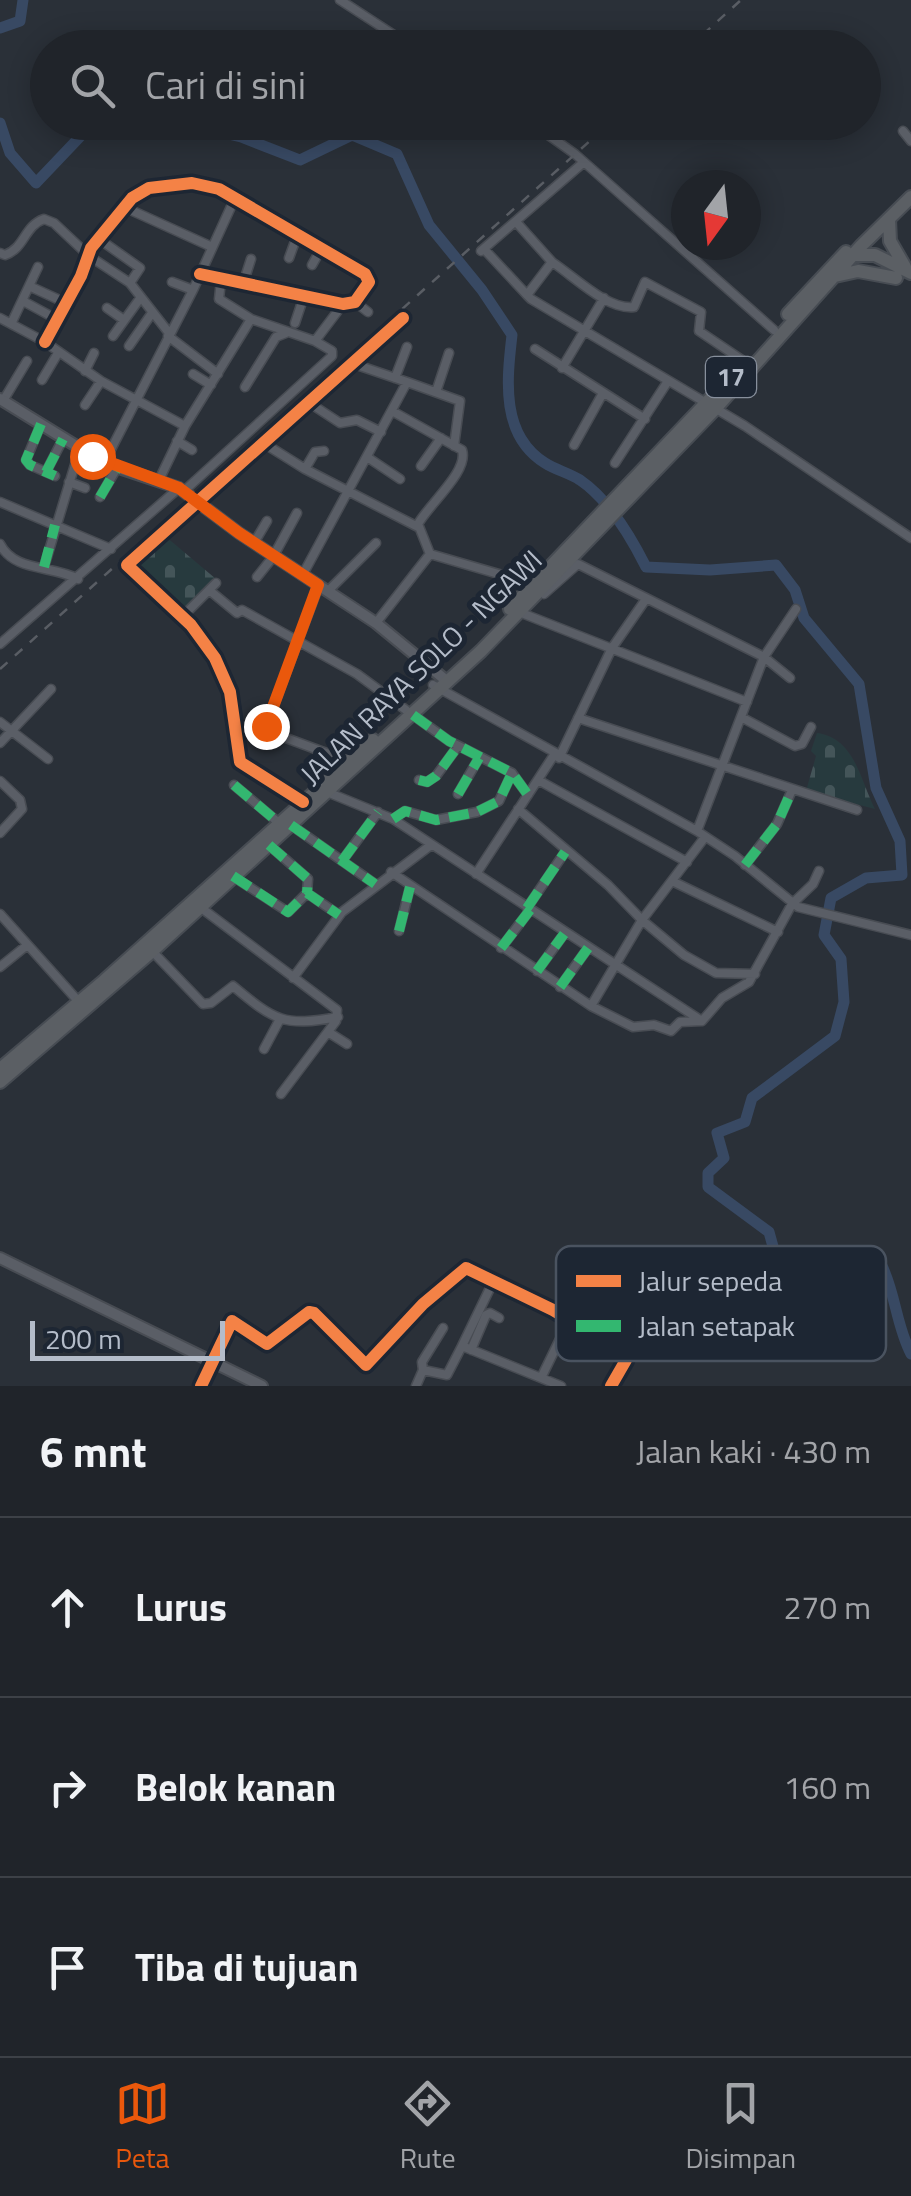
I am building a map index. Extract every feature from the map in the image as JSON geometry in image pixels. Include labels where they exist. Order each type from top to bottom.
[{"type":"highway","name":"JALAN RAYA SOLO - NGAWI","points":[[710,406],[774,330],[911,185]]},
{"type":"highway","name":"JALAN RAYA SOLO - NGAWI","points":[[870,232],[911,196]]},
{"type":"highway","points":[[889,219],[893,250],[907,277]]},
{"type":"highway","points":[[869,254],[870,232]]},
{"type":"highway","name":"JALAN RAYA SOLO - NGAWI","points":[[0,1069],[327,792],[410,713],[710,406],[834,276],[846,256]]},
{"type":"highway","points":[[846,256],[880,256],[907,277]]},
{"type":"highway","points":[[834,276],[858,271],[907,277]]},
{"type":"highway","name":"JALAN RAYA SOLO - NGAWI","points":[[441,683],[521,613],[599,521]]},
{"type":"highway","name":"JALAN RAYA SOLO - NGAWI","points":[[0,1082],[269,845],[303,802],[348,761],[410,713]]},
{"type":"street","points":[[340,0],[386,30]]},
{"type":"street","points":[[902,131],[911,141]]},
{"type":"street","points":[[554,140],[774,330]]},
{"type":"street","points":[[584,162],[483,250],[527,295],[710,406],[911,538]]},
{"type":"street","points":[[45,342],[89,256],[124,207],[142,190],[173,184],[202,184],[235,198],[367,276],[367,287],[355,302],[343,304],[200,274]]},
{"type":"street","points":[[104,463],[235,198]]},
{"type":"street","points":[[124,207],[212,248]]},
{"type":"street","points":[[0,253],[5,255],[19,248],[34,223],[44,219],[130,283],[168,334],[218,374]]},
{"type":"street","points":[[517,223],[552,262],[604,298],[633,308],[646,282],[701,312],[700,331],[745,362]]},
{"type":"street","points":[[289,258],[297,236]]},
{"type":"street","points":[[99,239],[140,269],[130,283]]},
{"type":"street","points":[[312,265],[321,249]]},
{"type":"street","points":[[243,284],[251,259]]},
{"type":"street","points":[[527,295],[552,262]]},
{"type":"street","points":[[10,324],[38,267]]},
{"type":"street","points":[[0,644],[332,356],[332,351],[313,340],[252,319],[220,299],[220,280]]},
{"type":"street","points":[[172,282],[192,290]]},
{"type":"street","points":[[29,286],[66,303]]},
{"type":"street","points":[[295,323],[304,296]]},
{"type":"street","points":[[113,336],[141,297]]},
{"type":"street","points":[[562,368],[604,298]]},
{"type":"street","points":[[23,300],[58,320]]},
{"type":"street","points":[[355,302],[368,312]]},
{"type":"street","points":[[245,388],[280,334],[306,342],[313,340],[343,304]]},
{"type":"street","points":[[108,308],[124,320]]},
{"type":"street","points":[[128,346],[152,313]]},
{"type":"street","points":[[0,318],[185,426]]},
{"type":"street","points":[[303,802],[240,762],[230,692],[220,668],[198,632],[127,565],[403,318]]},
{"type":"street","points":[[159,480],[185,426],[252,319]]},
{"type":"street","points":[[395,378],[407,347]]},
{"type":"street","points":[[535,349],[645,419]]},
{"type":"street","points":[[42,380],[58,352]]},
{"type":"street","points":[[84,370],[94,352]]},
{"type":"street","points":[[436,392],[449,353]]},
{"type":"street","points":[[27,362],[1,400],[104,463],[182,490],[302,576],[376,623],[441,683],[557,756],[706,837],[792,904],[911,935]]},
{"type":"street","points":[[354,364],[460,401],[454,446]]},
{"type":"street","points":[[193,374],[210,385]]},
{"type":"street","points":[[86,404],[101,380]]},
{"type":"street","points":[[615,463],[668,381]]},
{"type":"street","points":[[302,576],[407,382]]},
{"type":"street","points":[[574,446],[603,394]]},
{"type":"street","points":[[311,404],[340,423],[357,420],[381,432]]},
{"type":"street","points":[[392,411],[464,454],[462,468],[420,519],[418,527],[430,554],[534,584]]},
{"type":"street","points":[[41,424],[26,460],[30,465],[50,474],[63,439]]},
{"type":"street","points":[[421,466],[440,438]]},
{"type":"street","points":[[177,441],[192,450]]},
{"type":"street","points":[[265,444],[418,527]]},
{"type":"street","points":[[44,568],[80,448]]},
{"type":"street","points":[[306,469],[314,452],[324,451]]},
{"type":"street","points":[[367,457],[400,479]]},
{"type":"street","points":[[100,497],[117,468]]},
{"type":"street","points":[[69,482],[85,488]]},
{"type":"street","points":[[0,502],[110,548]]},
{"type":"street","points":[[257,577],[297,513]]},
{"type":"street","points":[[254,543],[268,521]]},
{"type":"street","points":[[267,731],[266,720],[296,642],[324,588],[376,543]]},
{"type":"street","points":[[0,544],[15,560],[78,579]]},
{"type":"street","points":[[376,623],[430,554]]},
{"type":"street","points":[[747,702],[521,613],[578,564],[764,657],[790,678]]},
{"type":"street","points":[[183,616],[212,586],[236,613],[242,610],[357,674],[458,746],[512,773],[528,795]]},
{"type":"street","points":[[476,874],[557,756],[612,648],[646,598]]},
{"type":"street","points":[[696,832],[764,657],[796,609]]},
{"type":"street","points":[[0,743],[51,689]]},
{"type":"street","points":[[740,717],[796,746],[802,744],[811,728]]},
{"type":"street","points":[[578,718],[858,810]]},
{"type":"street","points":[[0,722],[48,759]]},
{"type":"street","points":[[235,726],[267,731],[348,761]]},
{"type":"street","points":[[419,780],[426,782],[436,776],[458,746]]},
{"type":"street","points":[[458,794],[480,758]]},
{"type":"street","points":[[393,819],[405,811],[436,820],[478,812],[499,800],[512,773]]},
{"type":"street","points":[[538,780],[686,862]]},
{"type":"street","points":[[0,781],[20,800],[22,809],[0,833]]},
{"type":"street","points":[[234,786],[374,884]]},
{"type":"street","points":[[745,865],[776,824],[792,790]]},
{"type":"street","points":[[327,792],[393,819],[702,1022]]},
{"type":"street","points":[[518,810],[608,885],[674,948],[711,972],[755,974]]},
{"type":"street","points":[[342,861],[378,812]]},
{"type":"street","points":[[591,1006],[642,920],[706,837]]},
{"type":"street","points":[[233,876],[288,912],[307,893],[308,879],[269,845]]},
{"type":"street","points":[[294,978],[339,915],[374,884],[431,845]]},
{"type":"street","points":[[502,948],[565,852]]},
{"type":"street","points":[[702,1022],[722,998],[744,987],[755,974],[792,904],[813,884],[820,871]]},
{"type":"street","points":[[391,872],[560,987],[635,1028],[654,1025],[672,1031],[680,1022],[702,1022]]},
{"type":"street","points":[[674,882],[778,932]]},
{"type":"street","points":[[399,931],[410,887]]},
{"type":"street","points":[[307,893],[339,915]]},
{"type":"street","points":[[200,907],[333,1006],[338,1017]]},
{"type":"street","points":[[0,914],[80,1002]]},
{"type":"street","points":[[537,971],[564,934]]},
{"type":"street","points":[[0,967],[26,946]]},
{"type":"street","points":[[560,987],[588,948]]},
{"type":"street","points":[[152,951],[203,1004],[233,986],[280,1019],[299,1024],[338,1017]]},
{"type":"street","points":[[282,1094],[338,1017]]},
{"type":"street","points":[[264,1050],[280,1019]]},
{"type":"street","points":[[328,1032],[347,1044]]},
{"type":"street","points":[[0,1258],[262,1386]]},
{"type":"street","points":[[201,1386],[232,1322],[267,1344],[309,1312],[314,1312],[366,1365],[423,1304],[466,1268],[556,1312]]},
{"type":"street","points":[[467,1348],[494,1280]]},
{"type":"street","points":[[423,1370],[448,1375],[487,1313],[499,1318]]},
{"type":"street","points":[[416,1386],[422,1362],[442,1328]]},
{"type":"street","points":[[542,1376],[556,1347]]},
{"type":"street","points":[[467,1348],[561,1386]]},
{"type":"street","points":[[611,1386],[624,1361]]},
{"type":"green space","points":[[165,536],[216,579],[182,613],[132,564]]},
{"type":"green space","points":[[817,733],[840,743],[848,752],[875,809],[806,791],[816,756],[811,751]]},
{"type":"waterway","points":[[0,28],[20,21],[23,0]]},
{"type":"waterway","points":[[0,123],[10,153],[36,183],[77,140]]},
{"type":"waterway","points":[[249,140],[300,160],[342,140]]},
{"type":"waterway","points":[[364,140],[397,154],[429,225],[482,290],[512,335],[510,405],[513,422],[530,451],[580,480],[600,497],[626,531],[646,567],[710,570],[776,565],[795,590],[804,618],[859,684],[876,788],[900,841],[902,875],[866,878],[831,898],[824,935],[841,959],[844,1002],[835,1036],[752,1098],[745,1122],[717,1133],[724,1158],[708,1173],[708,1187],[769,1232],[773,1246]]},
{"type":"waterway","points":[[886,1277],[911,1354]]},
{"type":"railway","points":[[708,30],[741,0]]},
{"type":"railway","points":[[0,669],[591,140]]},
{"type":"marked path","points":[[41,424],[26,460],[55,476]]},
{"type":"marked path","points":[[46,472],[63,439]]},
{"type":"marked path","points":[[100,497],[117,468]]},
{"type":"marked path","points":[[44,567],[55,525]]},
{"type":"marked path","points":[[413,715],[449,741],[512,773],[528,795]]},
{"type":"marked path","points":[[419,780],[427,782],[436,776],[458,746]]},
{"type":"marked path","points":[[458,794],[479,758]]},
{"type":"marked path","points":[[393,819],[405,811],[436,820],[477,812],[499,801],[512,773]]},
{"type":"marked path","points":[[234,785],[279,823]]},
{"type":"marked path","points":[[745,865],[777,824],[792,790]]},
{"type":"marked path","points":[[342,861],[378,812]]},
{"type":"marked path","points":[[291,825],[375,884]]},
{"type":"marked path","points":[[269,845],[308,879],[307,893]]},
{"type":"marked path","points":[[527,908],[565,852]]},
{"type":"marked path","points":[[233,876],[288,912],[307,893],[339,915]]},
{"type":"marked path","points":[[399,931],[410,887]]},
{"type":"marked path","points":[[501,948],[530,910]]},
{"type":"marked path","points":[[537,971],[564,934]]},
{"type":"marked path","points":[[560,987],[588,948]]},
{"type":"cycle path","points":[[45,342],[81,276],[91,248],[132,198],[149,188],[192,183],[219,189],[365,274],[369,282],[355,302],[343,304],[200,274]]},
{"type":"cycle path","points":[[303,802],[240,762],[230,692],[215,658],[191,625],[127,565],[403,318]]},
{"type":"cycle path","points":[[201,1386],[232,1321],[267,1344],[309,1312],[314,1313],[366,1365],[423,1304],[466,1268],[556,1312]]},
{"type":"cycle path","points":[[611,1386],[625,1361]]},
{"type":"route","points":[[92,456],[124,471],[179,488],[318,585],[266,726]]}]
